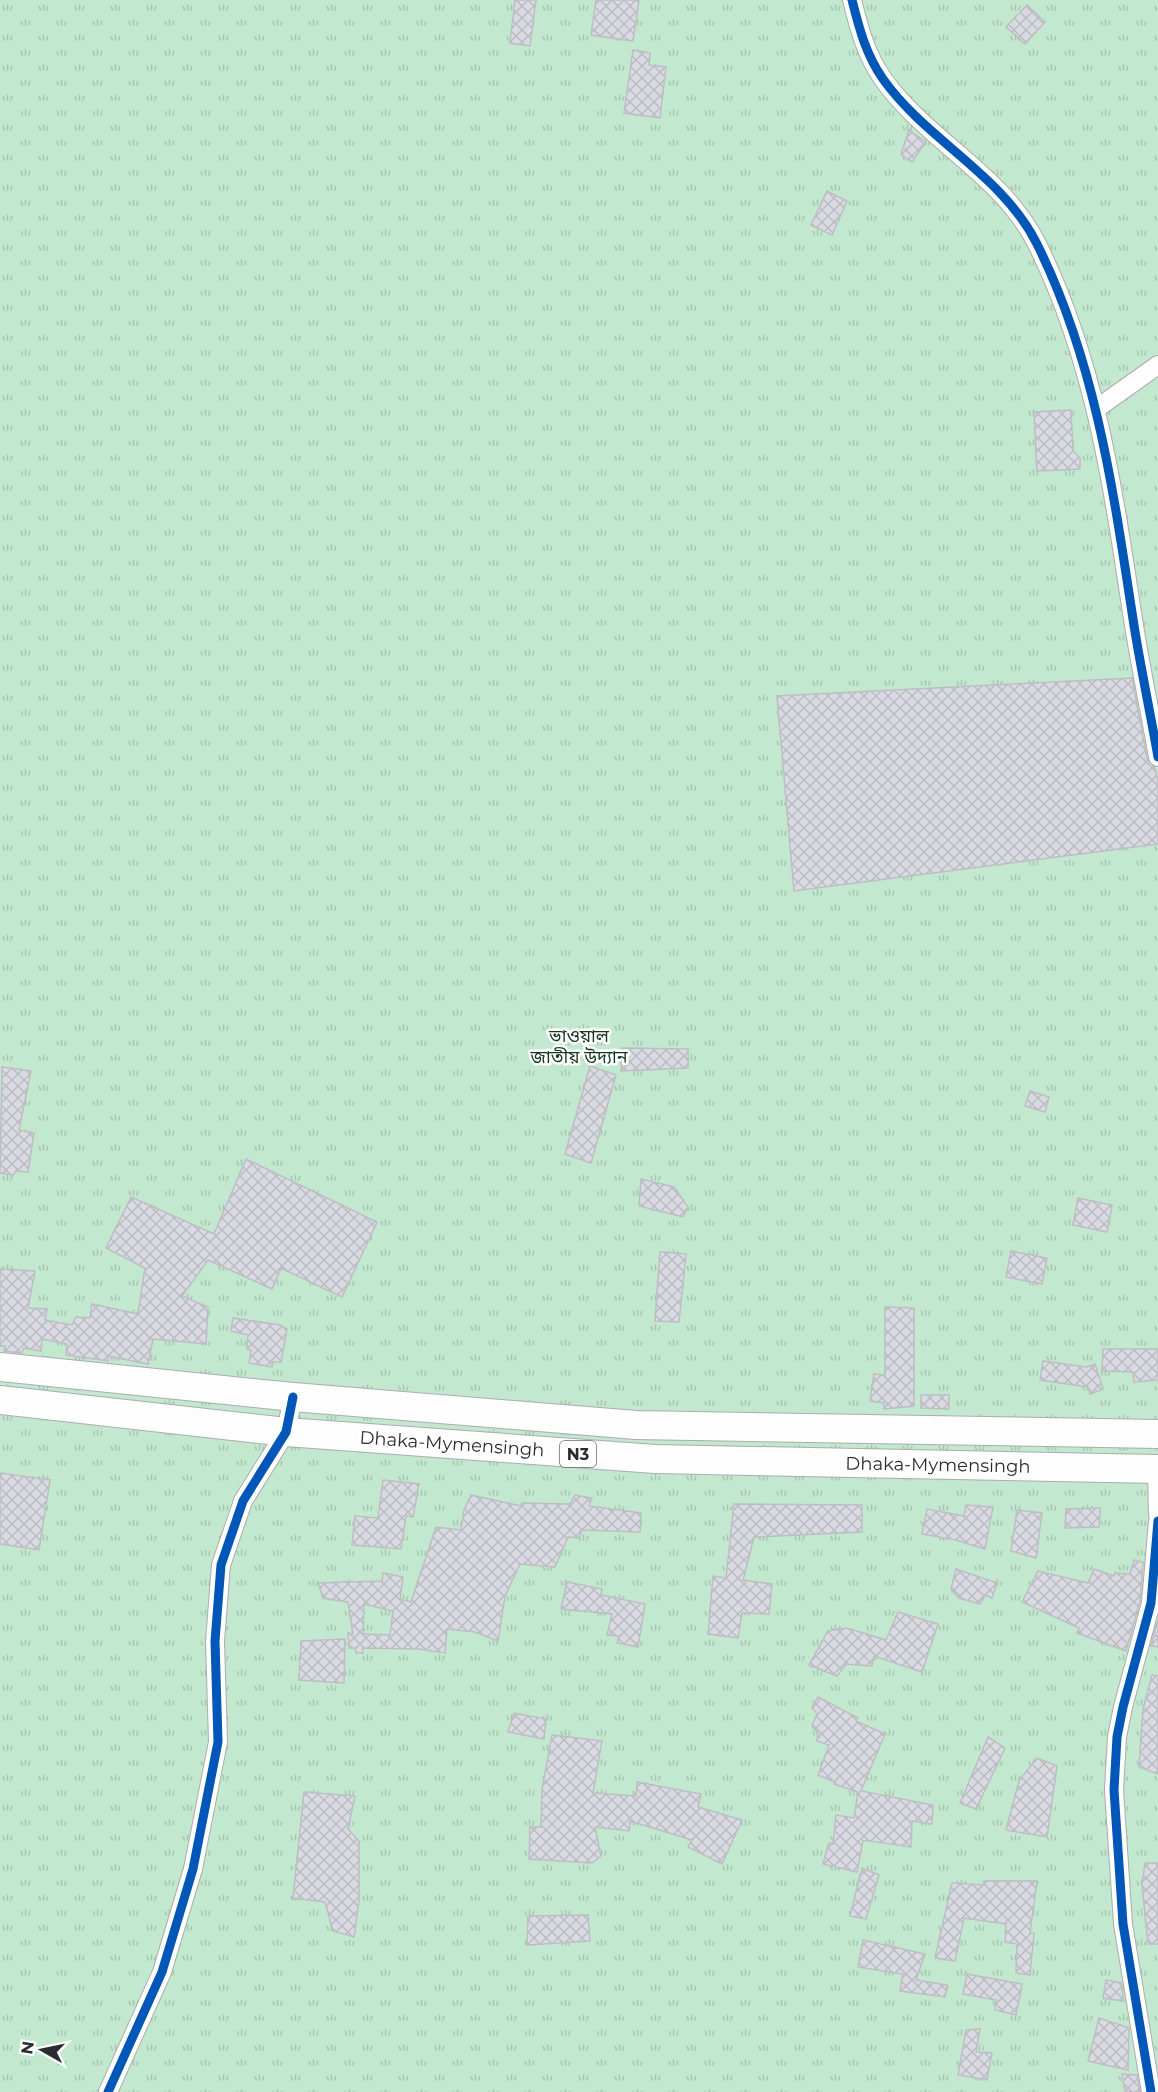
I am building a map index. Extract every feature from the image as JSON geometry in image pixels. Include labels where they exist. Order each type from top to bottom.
[{"type":"highway","name":"Dhaka-Mymensingh","points":[[0,1367],[293,1397],[636,1425],[1158,1434]]},
{"type":"highway","name":"Dhaka-Mymensingh","points":[[0,1400],[286,1432],[655,1460],[1158,1469]]},
{"type":"street","points":[[852,0],[866,49],[883,79],[907,108],[974,166],[1006,199],[1036,242],[1064,305],[1096,409],[1118,514],[1133,621],[1158,757]]},
{"type":"street","points":[[1096,409],[1158,365]]},
{"type":"street","points":[[108,2092],[162,1972],[193,1869],[218,1742],[215,1641],[221,1565],[243,1500],[286,1432],[293,1397]]},
{"type":"street","points":[[1158,1469],[1158,1514]]},
{"type":"street","points":[[1151,2092],[1123,1924],[1114,1790],[1123,1707],[1150,1603],[1158,1521]]},
{"type":"green space","name":"ভাওয়াল জাতীয় উদ্যান","points":[[0,0],[1158,0],[1158,2092],[0,2092]]},
{"type":"building","points":[[515,0],[536,0],[530,46],[510,43]]},
{"type":"building","points":[[596,0],[639,0],[633,41],[591,35]]},
{"type":"building","points":[[1027,5],[1045,22],[1025,44],[1006,27]]},
{"type":"building","points":[[633,50],[650,53],[649,65],[666,67],[660,118],[624,113]]},
{"type":"building","points":[[909,130],[926,142],[912,162],[901,154]]},
{"type":"building","points":[[827,191],[847,201],[832,235],[811,225]]},
{"type":"building","points":[[1071,410],[1073,451],[1080,458],[1080,469],[1037,471],[1034,412]]},
{"type":"building","points":[[1132,678],[1147,759],[1155,768],[1158,782],[1158,844],[794,891],[777,696]]},
{"type":"building","points":[[622,1048],[688,1049],[688,1068],[621,1071]]},
{"type":"building","points":[[590,1066],[616,1075],[591,1163],[565,1154]]},
{"type":"building","points":[[2,1067],[31,1071],[19,1130],[34,1133],[28,1172],[16,1171],[13,1175],[0,1173]]},
{"type":"building","points":[[1030,1091],[1049,1097],[1045,1112],[1025,1106]]},
{"type":"building","points":[[246,1159],[377,1222],[342,1297],[281,1268],[272,1289],[208,1260],[182,1296],[208,1307],[206,1344],[153,1339],[148,1364],[108,1356],[108,1361],[66,1355],[67,1344],[42,1339],[41,1351],[24,1348],[22,1353],[4,1351],[5,1346],[0,1346],[0,1269],[35,1271],[28,1308],[47,1309],[45,1320],[72,1325],[76,1317],[90,1318],[92,1304],[138,1314],[145,1268],[106,1248],[131,1197],[214,1234]]},
{"type":"building","points":[[641,1179],[674,1187],[688,1207],[683,1217],[639,1206]]},
{"type":"building","points":[[1078,1198],[1112,1205],[1107,1232],[1073,1225]]},
{"type":"building","points":[[1011,1251],[1047,1258],[1042,1284],[1006,1277]]},
{"type":"building","points":[[660,1252],[686,1254],[679,1322],[655,1321]]},
{"type":"building","points":[[885,1307],[914,1308],[914,1406],[884,1409],[884,1403],[870,1401],[874,1374],[885,1375]]},
{"type":"building","points":[[233,1318],[280,1325],[287,1329],[281,1362],[273,1362],[272,1367],[249,1363],[251,1350],[247,1349],[248,1335],[231,1331]]},
{"type":"building","points":[[1103,1349],[1158,1349],[1158,1380],[1134,1382],[1133,1372],[1102,1371]]},
{"type":"building","points":[[1043,1361],[1087,1367],[1095,1364],[1103,1389],[1090,1394],[1088,1387],[1040,1380]]},
{"type":"building","points":[[921,1395],[949,1395],[949,1409],[921,1408]]},
{"type":"building","points":[[0,1473],[50,1480],[39,1550],[0,1544]]},
{"type":"building","points":[[383,1480],[419,1484],[413,1517],[406,1516],[401,1549],[352,1545],[355,1516],[378,1518]]},
{"type":"building","points":[[471,1495],[521,1506],[522,1503],[570,1504],[575,1495],[592,1498],[589,1506],[641,1513],[640,1532],[582,1530],[579,1538],[568,1537],[555,1567],[520,1564],[505,1596],[498,1641],[475,1632],[447,1629],[445,1653],[419,1649],[363,1648],[363,1653],[356,1653],[355,1648],[349,1648],[348,1633],[353,1634],[348,1602],[323,1598],[318,1583],[382,1581],[383,1573],[403,1577],[400,1599],[411,1602],[436,1527],[461,1530],[464,1510]],"holes":[[[364,1604],[393,1611],[390,1635],[363,1634]]]},
{"type":"building","points":[[734,1504],[862,1505],[862,1532],[754,1537],[743,1580],[772,1584],[769,1614],[742,1613],[738,1638],[708,1634],[713,1576],[726,1578]]},
{"type":"building","points":[[966,1505],[993,1507],[985,1549],[956,1540],[922,1534],[927,1509],[964,1516]]},
{"type":"building","points":[[1100,1508],[1099,1527],[1065,1528],[1066,1509]]},
{"type":"building","points":[[1017,1510],[1042,1513],[1036,1558],[1011,1551]]},
{"type":"building","points":[[1134,1560],[1143,1562],[1140,1601],[1126,1651],[1077,1633],[1079,1628],[1022,1602],[1038,1571],[1088,1583],[1094,1569],[1114,1576],[1115,1573],[1130,1574]]},
{"type":"building","points":[[956,1569],[997,1583],[992,1598],[985,1595],[980,1604],[959,1598],[951,1589]]},
{"type":"building","points":[[567,1582],[602,1589],[601,1595],[645,1604],[638,1647],[617,1643],[619,1636],[607,1635],[612,1614],[561,1609]]},
{"type":"building","points":[[898,1612],[938,1624],[922,1672],[874,1656],[872,1666],[846,1664],[837,1676],[809,1665],[828,1631],[847,1628],[886,1640]]},
{"type":"building","points":[[1158,1620],[1158,1647],[1151,1646]]},
{"type":"building","points":[[345,1639],[344,1683],[299,1680],[301,1641]]},
{"type":"building","points":[[1152,1675],[1158,1676],[1158,1774],[1139,1767],[1143,1709]]},
{"type":"building","points":[[818,1697],[858,1718],[856,1721],[885,1734],[861,1791],[933,1805],[932,1824],[912,1821],[911,1847],[863,1840],[857,1872],[823,1864],[829,1843],[833,1844],[836,1815],[854,1818],[858,1792],[834,1784],[835,1782],[818,1775],[829,1745],[817,1741],[818,1733],[812,1726],[817,1714],[812,1707]]},
{"type":"building","points":[[514,1713],[546,1719],[544,1739],[508,1732]]},
{"type":"building","points":[[552,1735],[602,1741],[593,1793],[636,1796],[637,1782],[701,1794],[698,1807],[742,1820],[722,1864],[688,1847],[692,1840],[630,1821],[629,1831],[595,1827],[601,1856],[592,1863],[529,1859],[530,1827],[541,1827],[542,1789]]},
{"type":"building","points":[[988,1737],[1005,1748],[976,1809],[960,1803]]},
{"type":"building","points":[[1037,1758],[1057,1766],[1047,1837],[1006,1830],[1019,1781]]},
{"type":"building","points":[[304,1792],[355,1796],[348,1829],[359,1841],[359,1901],[354,1937],[333,1931],[325,1902],[293,1898]]},
{"type":"building","points":[[1145,1863],[1158,1863],[1158,1944],[1148,1944],[1142,1885]]},
{"type":"building","points":[[862,1868],[879,1875],[866,1919],[850,1916]]},
{"type":"building","points":[[984,1881],[1037,1881],[1030,1933],[1034,1933],[1030,1975],[1016,1973],[1017,1944],[1005,1942],[1006,1924],[964,1918],[955,1961],[935,1958],[952,1883],[984,1885]]},
{"type":"building","points":[[588,1915],[590,1941],[527,1945],[528,1916]]},
{"type":"building","points":[[863,1940],[925,1954],[916,1980],[947,1985],[945,1997],[900,1991],[903,1974],[858,1967]]},
{"type":"building","points":[[967,1974],[1022,1984],[1016,2015],[995,2010],[996,2000],[963,1994]]},
{"type":"building","points":[[1106,1980],[1121,1983],[1124,2001],[1103,1998]]},
{"type":"building","points":[[1099,2018],[1129,2028],[1128,2070],[1088,2061]]},
{"type":"building","points":[[980,2029],[976,2052],[992,2053],[987,2080],[958,2075],[966,2030]]},
{"type":"building","points":[[1122,2074],[1137,2075],[1140,2092],[1125,2092]]},
{"type":"cycle path","points":[[852,0],[860,31],[883,79],[921,121],[1004,197],[1022,219],[1037,244],[1057,289],[1074,335],[1100,427],[1158,757]]},
{"type":"cycle path","points":[[108,2092],[162,1972],[193,1869],[218,1742],[215,1641],[221,1565],[243,1501],[286,1432],[293,1397]]},
{"type":"cycle path","points":[[1151,2092],[1123,1924],[1114,1790],[1117,1737],[1151,1603],[1158,1521]]}]
